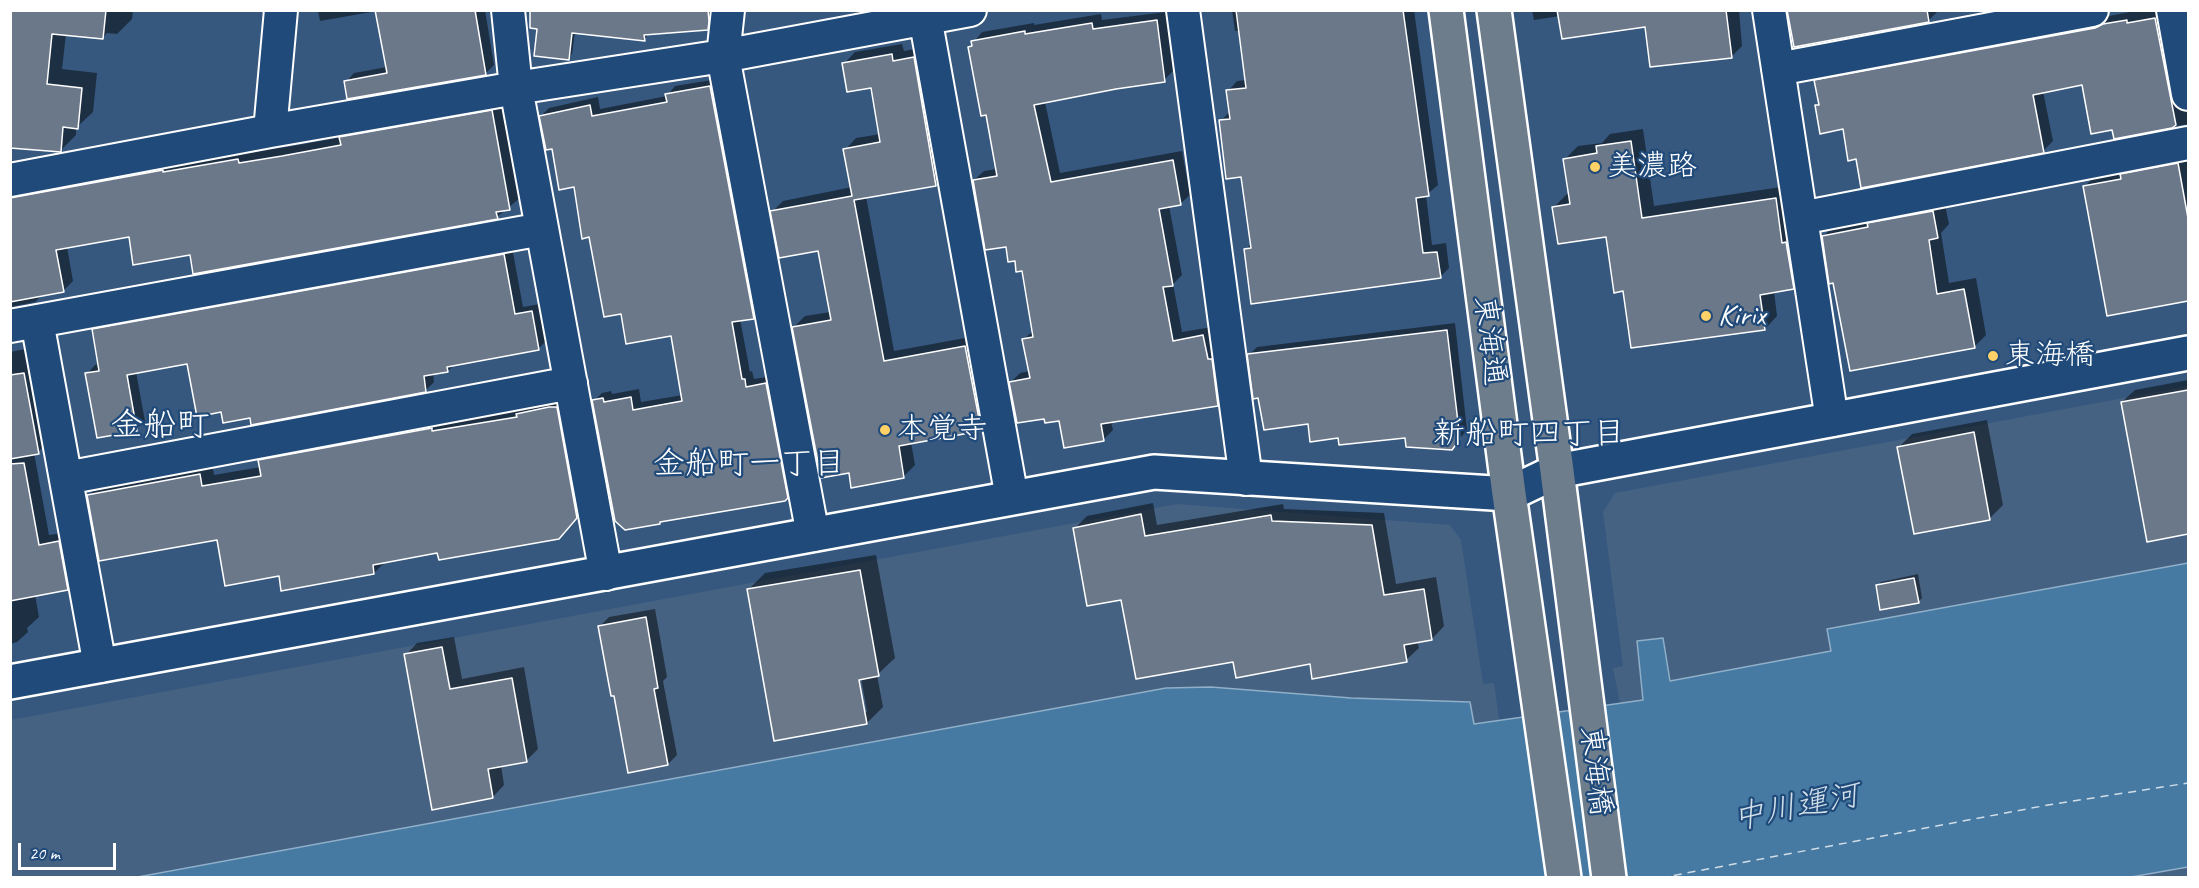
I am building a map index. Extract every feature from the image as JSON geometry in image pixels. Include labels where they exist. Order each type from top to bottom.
[{"type":"main road","name":"東海通","points":[[1446,10],[1534,670]]},
{"type":"main road","name":"東海橋","points":[[1494,10],[1557,471],[1609,878]]},
{"type":"main road","name":"東海橋","points":[[1534,670],[1564,878]]},
{"type":"street","points":[[270,131],[281,10]]},
{"type":"street","points":[[508,10],[516,87],[606,574]]},
{"type":"street","points":[[728,10],[723,56],[813,535]]},
{"type":"street","points":[[10,180],[516,87],[723,56],[926,14],[970,10]]},
{"type":"street","points":[[1183,10],[1246,479]]},
{"type":"street","points":[[1769,10],[1832,420]]},
{"type":"street","points":[[1778,69],[2092,10]]},
{"type":"street","points":[[2174,10],[2188,94]]},
{"type":"street","points":[[926,14],[1012,498]]},
{"type":"street","points":[[1801,218],[2188,143]]},
{"type":"street","points":[[100,666],[66,478],[24,324],[542,229]]},
{"type":"street","points":[[10,682],[1154,472],[1509,494],[1557,471],[2188,353]]},
{"type":"street","points":[[66,478],[570,383]]},
{"type":"shaded area","points":[[2188,386],[2188,563],[1828,629],[1832,651],[1670,681],[1663,638],[1637,641],[1644,700],[1620,703],[1613,668],[1623,666],[1603,512],[1615,493]]},
{"type":"shaded area","points":[[1177,504],[1450,525],[1461,540],[1483,684],[1494,683],[1499,720],[1474,724],[1470,702],[1351,698],[1211,687],[1166,688],[132,877],[11,878],[11,720]]},
{"type":"shaded area","points":[[2188,867],[2188,877],[2131,877]]},
{"type":"water","name":"中川運河","points":[[2188,563],[2188,867],[2131,877],[132,878],[1166,688],[1211,687],[1351,698],[1470,702],[1474,724],[1643,700],[1637,641],[1663,638],[1670,681],[1831,651],[1827,629]]},
{"type":"building","points":[[10,10],[106,10],[103,39],[52,34],[47,84],[82,88],[78,129],[63,127],[61,152],[10,148]]},
{"type":"building","points":[[375,10],[475,10],[486,75],[347,99],[344,81],[387,73]]},
{"type":"building","points":[[530,10],[708,10],[709,21],[708,30],[644,35],[645,41],[572,33],[569,60],[534,56],[537,29],[530,28]]},
{"type":"building","points":[[1236,10],[1403,10],[1429,196],[1416,198],[1423,253],[1437,252],[1441,278],[1251,304],[1244,249],[1251,248],[1241,177],[1226,179],[1219,120],[1230,119],[1226,90],[1246,88]]},
{"type":"building","points":[[1557,10],[1726,10],[1732,58],[1650,67],[1645,27],[1562,39]]},
{"type":"building","points":[[1787,10],[1927,10],[1929,22],[1794,47]]},
{"type":"building","points":[[2155,18],[2176,125],[2172,128],[2114,139],[2112,130],[2091,134],[2082,85],[2033,95],[2044,153],[1861,188],[1856,159],[1848,161],[1843,129],[1820,134],[1815,105],[1819,105],[1814,80],[2095,28],[2103,24]]},
{"type":"building","points":[[1157,20],[1165,82],[1034,105],[1051,182],[1173,160],[1181,205],[1159,209],[1173,286],[1163,287],[1173,341],[1203,335],[1208,359],[1212,359],[1218,406],[1101,424],[1104,441],[1064,448],[1059,421],[1045,423],[1044,419],[1017,423],[1009,382],[1030,378],[1022,339],[1033,337],[1022,271],[1016,272],[1015,261],[1008,262],[1006,247],[985,250],[973,180],[997,176],[986,115],[981,116],[968,47],[972,46],[971,41],[1025,31],[1025,34],[1092,23],[1093,29]]},
{"type":"building","points":[[892,54],[893,61],[914,57],[936,186],[854,200],[884,361],[965,346],[981,429],[899,446],[904,478],[851,488],[849,473],[821,478],[792,327],[831,320],[818,251],[779,258],[770,211],[852,196],[843,149],[880,142],[871,88],[847,92],[842,63]]},
{"type":"building","points":[[710,86],[754,319],[732,322],[742,379],[745,379],[746,387],[766,383],[788,498],[785,501],[625,530],[615,521],[592,400],[603,398],[604,402],[631,397],[633,410],[682,401],[671,336],[626,344],[621,314],[604,317],[589,237],[582,239],[574,187],[559,190],[552,149],[546,150],[539,116],[590,105],[592,116],[667,102],[665,94]]},
{"type":"building","points":[[492,110],[510,210],[496,212],[498,219],[193,274],[190,255],[133,265],[129,237],[56,250],[64,292],[10,302],[10,198],[163,170],[163,172],[238,159],[239,163],[282,156],[341,145],[339,137]]},
{"type":"building","points":[[1631,141],[1642,218],[1776,198],[1782,243],[1786,242],[1794,289],[1760,295],[1765,330],[1631,348],[1623,291],[1614,293],[1606,237],[1558,244],[1552,207],[1570,204],[1563,159],[1597,153],[1596,146]]},
{"type":"building","points":[[2178,163],[2188,218],[2188,301],[2107,316],[2083,186],[2121,179],[2120,174]]},
{"type":"building","points":[[1933,211],[1938,238],[1929,240],[1937,294],[1964,289],[1975,348],[1850,371],[1833,283],[1829,284],[1822,236],[1868,227],[1867,223]]},
{"type":"building","points":[[504,254],[515,314],[532,311],[539,350],[447,367],[448,372],[424,376],[426,392],[251,425],[250,418],[223,423],[221,412],[197,417],[187,364],[127,375],[137,431],[97,438],[85,373],[99,371],[92,329]]},
{"type":"building","points":[[1447,330],[1460,439],[1452,450],[1406,447],[1405,438],[1339,445],[1338,438],[1310,442],[1308,424],[1264,430],[1258,398],[1253,399],[1247,354]]},
{"type":"building","points":[[24,373],[39,454],[10,459],[10,375]]},
{"type":"building","points":[[2188,390],[2188,534],[2147,542],[2121,402]]},
{"type":"building","points":[[557,407],[577,518],[559,539],[439,560],[437,553],[373,565],[374,574],[281,591],[279,576],[225,586],[217,540],[99,561],[87,495],[200,474],[202,486],[261,476],[258,460],[432,428],[432,431],[517,417],[516,414]]},
{"type":"building","points":[[1974,432],[1990,520],[1914,534],[1897,447]]},
{"type":"building","points":[[24,463],[39,545],[59,541],[68,590],[10,601],[10,464]]},
{"type":"building","points":[[1141,514],[1145,536],[1271,515],[1272,521],[1372,525],[1384,595],[1424,589],[1432,640],[1404,645],[1407,662],[1312,679],[1310,664],[1236,678],[1233,662],[1136,679],[1121,600],[1087,606],[1073,528]]},
{"type":"building","points":[[860,570],[879,676],[859,680],[867,724],[774,741],[747,589]]},
{"type":"building","points":[[1914,578],[1919,603],[1880,610],[1876,585]]},
{"type":"building","points":[[646,617],[658,688],[654,689],[668,765],[628,773],[598,626]]},
{"type":"building","points":[[442,647],[450,689],[512,678],[527,762],[488,769],[493,798],[432,810],[404,654]]},
{"type":"ferry route","points":[[1660,878],[2048,805],[2188,783]]},
{"type":"place","name":"美濃路","points":[[1595,167]]},
{"type":"place","name":"Kirix","points":[[1706,316]]},
{"type":"place","name":"東海橋","points":[[1993,356]]},
{"type":"place","name":"本覚寺","points":[[885,430]]},
{"type":"district","name":"金船町","points":[[160,426]]},
{"type":"district","name":"新船町四丁目","points":[[1529,435]]},
{"type":"district","name":"金船町一丁目","points":[[749,465]]}]
